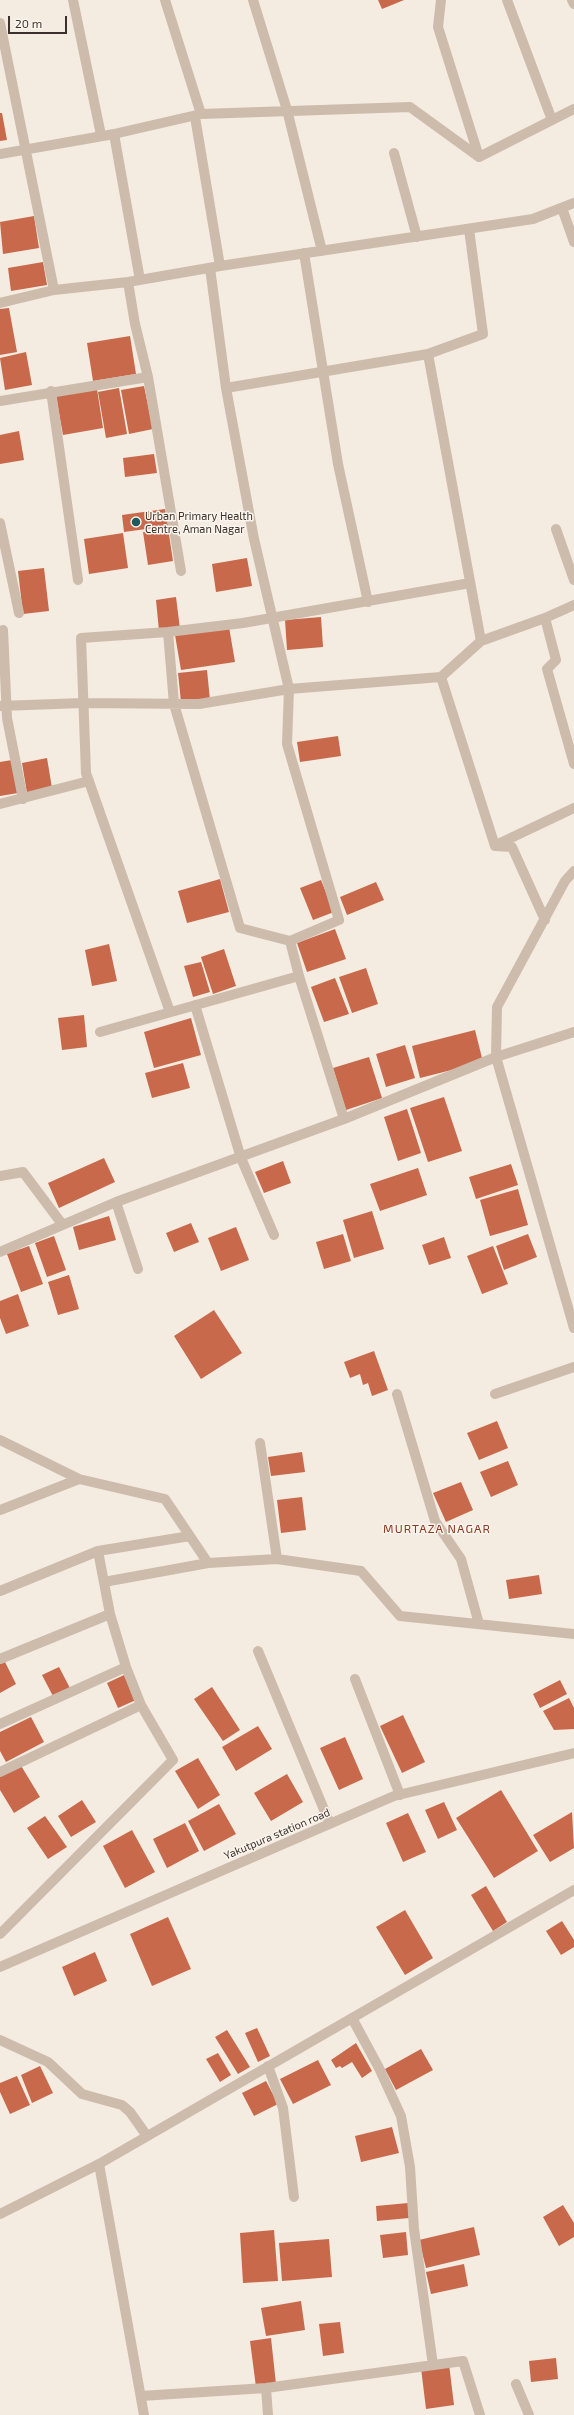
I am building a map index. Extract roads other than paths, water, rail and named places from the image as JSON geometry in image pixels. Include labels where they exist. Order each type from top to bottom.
[{"type":"street","points":[[73,0],[101,135]]},
{"type":"street","points":[[165,0],[198,116],[215,267],[226,388],[254,539],[289,689],[287,744],[339,920],[290,940],[240,928],[174,704],[168,632]]},
{"type":"street","points":[[253,0],[287,110],[322,251]]},
{"type":"street","points":[[441,0],[438,26],[479,157]]},
{"type":"street","points":[[507,0],[552,120]]},
{"type":"street","points":[[572,0],[574,4]]},
{"type":"street","points":[[0,23],[54,290]]},
{"type":"street","points":[[0,154],[101,135],[114,134],[198,116],[287,110],[410,107],[479,157]]},
{"type":"street","points":[[479,157],[574,109]]},
{"type":"street","points":[[114,134],[140,280]]},
{"type":"street","points":[[394,153],[417,237]]},
{"type":"street","points":[[0,303],[54,290],[128,282],[304,253],[533,219],[574,203]]},
{"type":"street","points":[[562,208],[574,242]]},
{"type":"street","points":[[226,388],[322,370],[428,354],[483,334],[469,228]]},
{"type":"street","points":[[304,253],[338,464],[368,602]]},
{"type":"street","points":[[128,282],[134,324],[148,377],[181,571]]},
{"type":"street","points":[[428,354],[481,641]]},
{"type":"street","points":[[0,401],[51,391],[148,377]]},
{"type":"street","points":[[51,391],[78,580]]},
{"type":"street","points":[[0,523],[19,613]]},
{"type":"street","points":[[556,528],[574,580]]},
{"type":"street","points":[[170,1012],[86,773],[81,638],[168,632],[273,618],[470,584]]},
{"type":"street","points":[[3,706],[83,703],[199,704],[289,689],[442,677],[481,641],[545,618],[574,605]]},
{"type":"street","points":[[545,618],[556,660],[547,669],[574,764]]},
{"type":"street","points":[[3,630],[3,706],[23,799]]},
{"type":"street","points":[[442,677],[495,846]]},
{"type":"street","points":[[0,804],[89,780]]},
{"type":"street","points":[[495,846],[574,808]]},
{"type":"street","points":[[495,846],[512,847],[545,920]]},
{"type":"street","points":[[574,871],[565,881],[497,1007],[496,1057],[574,1328]]},
{"type":"street","points":[[290,940],[299,976],[344,1119]]},
{"type":"street","points":[[100,1032],[299,976]]},
{"type":"street","points":[[195,1005],[241,1158],[274,1235]]},
{"type":"street","points":[[0,1252],[116,1202],[241,1158],[344,1119],[496,1057],[574,1032]]},
{"type":"street","points":[[0,1176],[23,1172],[62,1224]]},
{"type":"street","points":[[116,1202],[138,1269]]},
{"type":"street","points":[[495,1394],[574,1367]]},
{"type":"street","points":[[397,1394],[435,1521],[461,1559],[479,1624]]},
{"type":"street","points":[[0,1440],[79,1479],[165,1499],[208,1563]]},
{"type":"street","points":[[260,1444],[277,1559]]},
{"type":"street","points":[[0,1510],[79,1479]]},
{"type":"street","points":[[0,1591],[98,1551],[190,1536]]},
{"type":"street","points":[[0,1934],[173,1760],[141,1704],[126,1667],[110,1614],[98,1551]]},
{"type":"street","points":[[104,1582],[208,1563],[277,1559],[361,1571],[400,1616],[574,1634]]},
{"type":"street","points":[[0,1659],[110,1614]]},
{"type":"street","points":[[258,1651],[330,1824]]},
{"type":"street","points":[[0,1724],[126,1667]]},
{"type":"street","points":[[355,1679],[400,1795]]},
{"type":"street","points":[[0,1772],[141,1704]]},
{"type":"street","name":"Yakutpura station road","points":[[0,1967],[400,1795],[574,1753]]},
{"type":"street","points":[[0,2214],[98,2164],[574,1890]]},
{"type":"street","points":[[352,2018],[384,2077],[401,2116],[410,2167],[415,2236],[433,2365]]},
{"type":"street","points":[[0,2040],[48,2062],[82,2094],[122,2104],[130,2112],[147,2136]]},
{"type":"street","points":[[268,2066],[283,2108],[294,2197]]},
{"type":"street","points":[[98,2164],[144,2415]]},
{"type":"street","points":[[141,2396],[266,2388],[463,2361],[480,2415]]},
{"type":"street","points":[[516,2384],[529,2415]]},
{"type":"street","points":[[266,2388],[268,2415]]},
{"type":"place","name":"Urban Primary Health Centre, Aman Nagar","points":[[136,522]]},
{"type":"district","name":"MURTAZA NAGAR","points":[[437,1529]]}]
